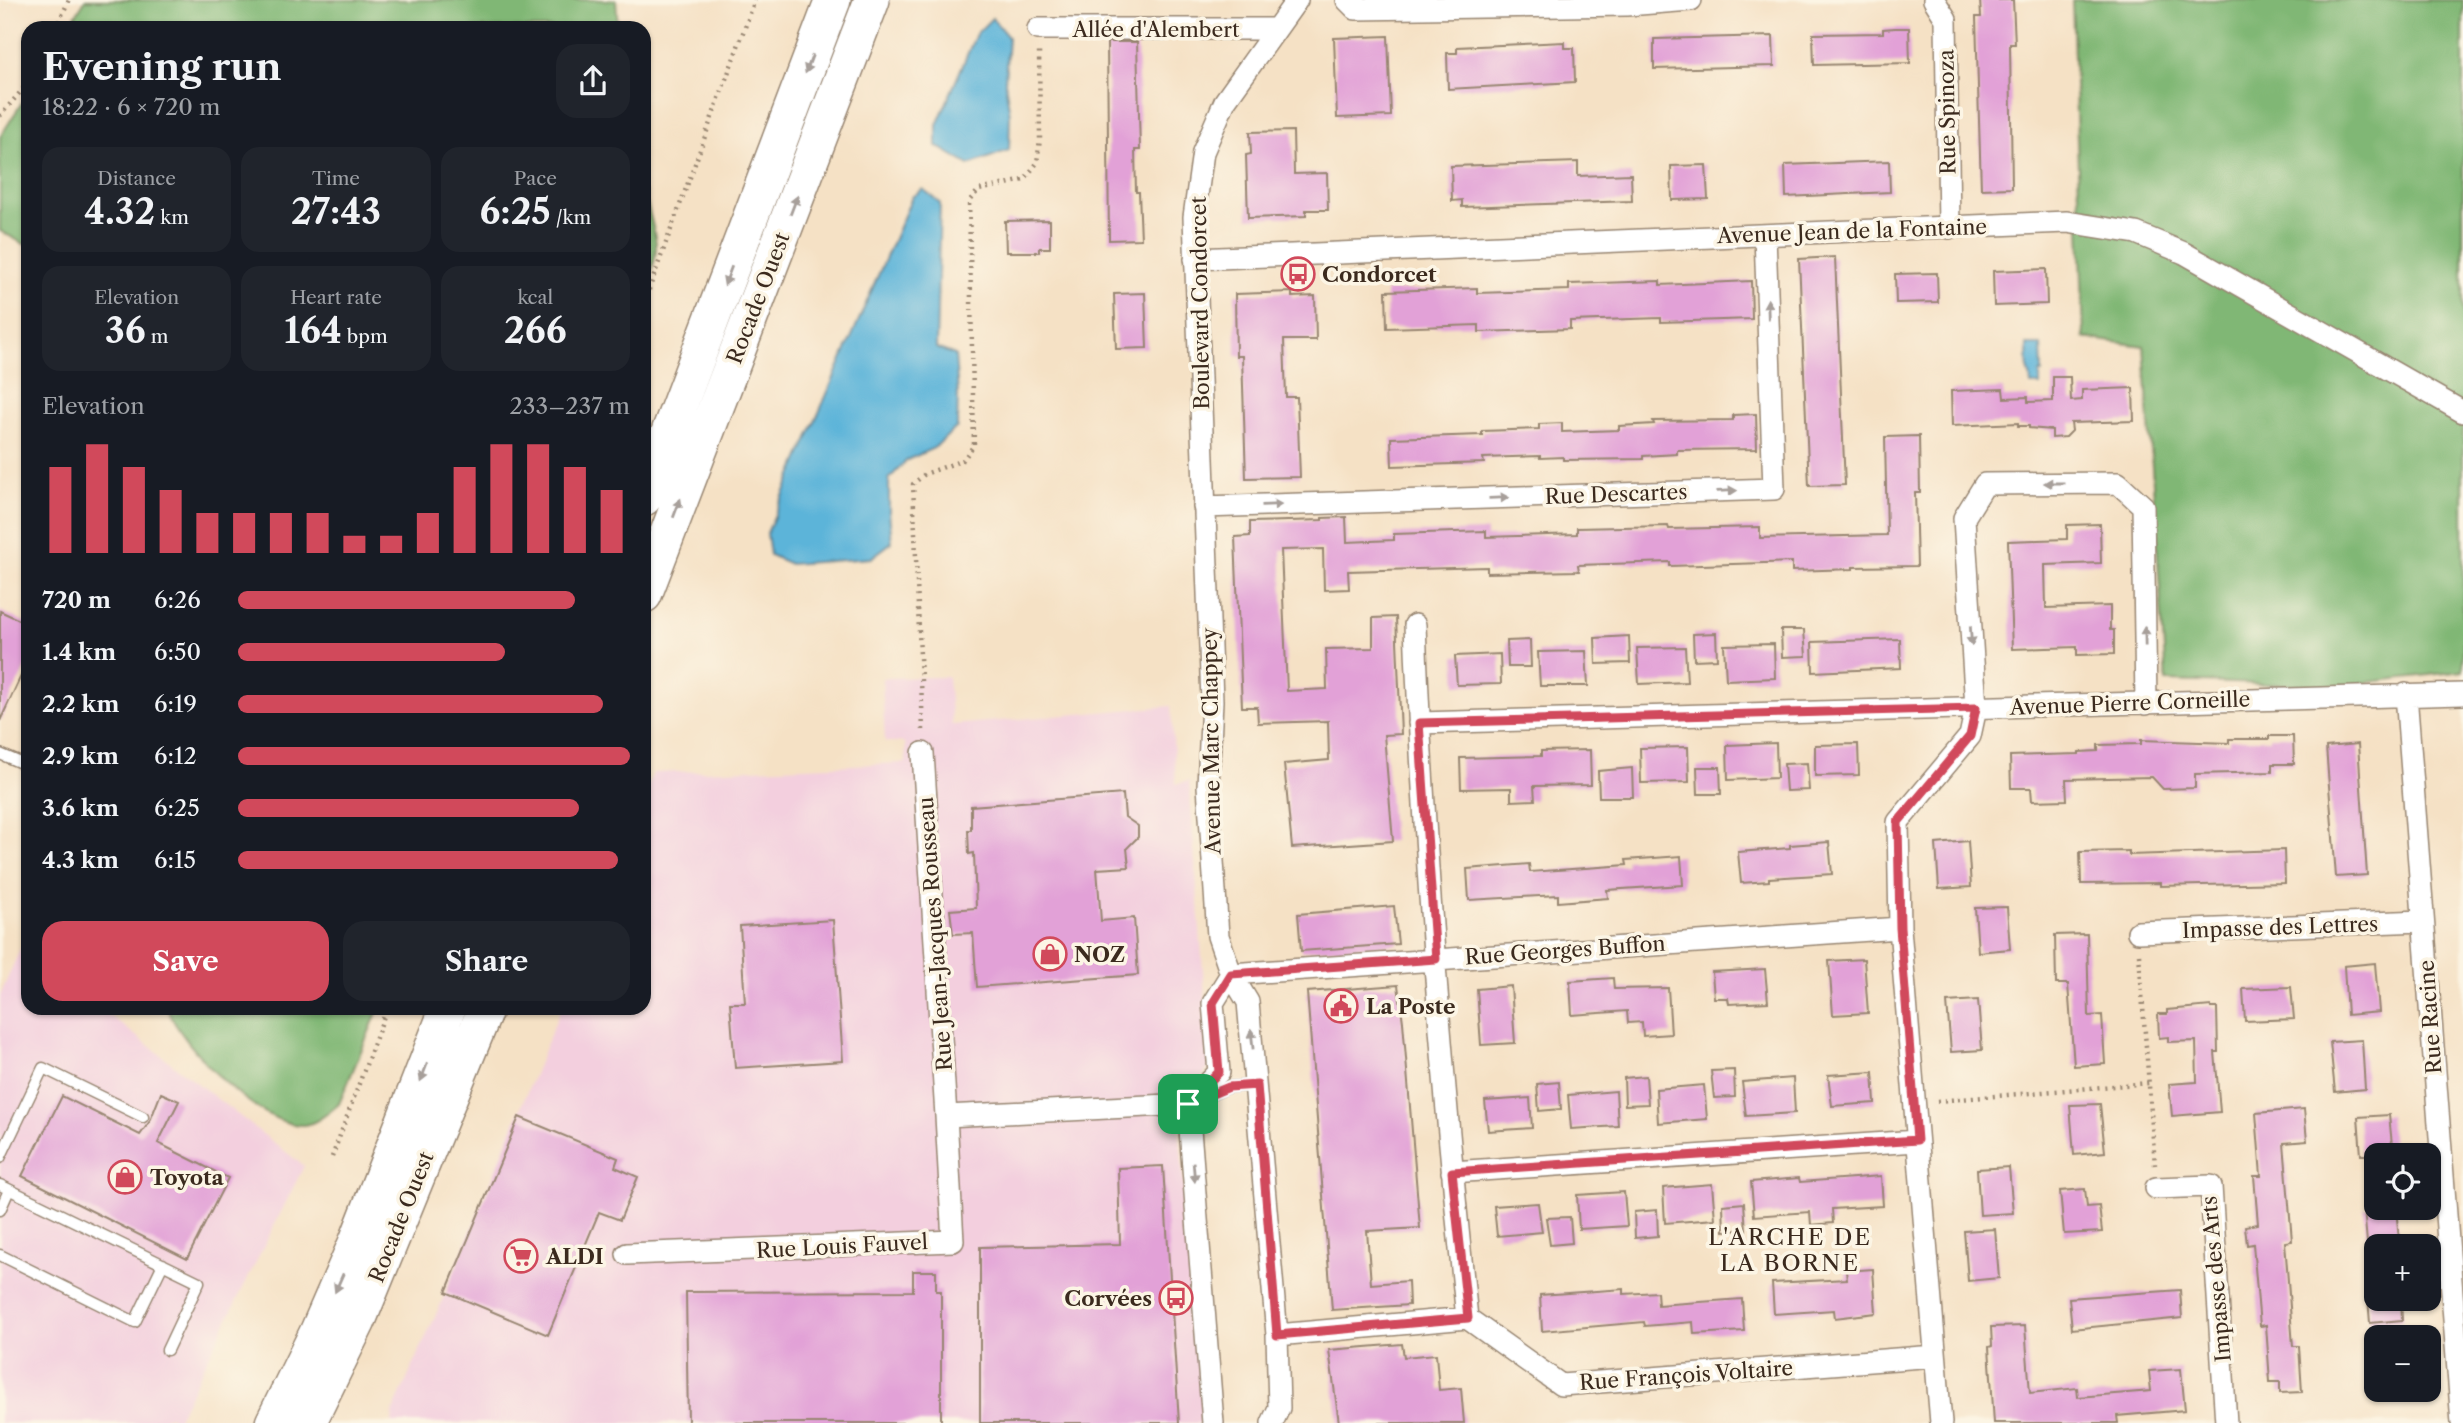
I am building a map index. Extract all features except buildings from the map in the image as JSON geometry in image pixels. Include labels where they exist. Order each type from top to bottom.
[{"type":"main road","name":"Rocade Ouest","points":[[651,480],[833,0]]},
{"type":"main road","name":"Rocade Ouest","points":[[651,577],[872,0]]},
{"type":"main road","name":"Rocade Ouest","points":[[273,1423],[317,1333],[357,1241],[445,1015]]},
{"type":"main road","name":"Rocade Ouest","points":[[308,1423],[358,1321],[483,1015]]},
{"type":"street","name":"Boulevard Condorcet","points":[[1204,507],[1194,217],[1203,152],[1225,101],[1297,0]]},
{"type":"street","points":[[1347,0],[1356,9],[1627,5],[1691,0]]},
{"type":"street","name":"Rue Spinoza","points":[[1934,0],[1946,19],[1949,228]]},
{"type":"street","name":"Allée d'Alembert","points":[[1038,29],[1275,29]]},
{"type":"street","name":"Avenue Jean de la Fontaine","points":[[1195,259],[2067,222],[2136,233],[2184,253],[2463,412]]},
{"type":"street","name":"Rue Descartes","points":[[1204,507],[1774,489],[1765,235]]},
{"type":"street","points":[[1941,1423],[1900,928],[1898,822],[1970,736],[1976,708],[1964,518],[1985,484],[2118,483],[2143,506],[2146,704]]},
{"type":"street","name":"Avenue Marc Chappey","points":[[1204,507],[1212,701],[1208,786],[1218,936],[1231,974],[1248,1003],[1277,1335],[1279,1408],[1272,1423]]},
{"type":"street","points":[[1277,1335],[1468,1318],[1452,1172],[1419,723],[1415,625]]},
{"type":"street","name":"Rue Racine","points":[[2406,694],[2462,1423]]},
{"type":"street","name":"Avenue Pierre Corneille","points":[[1419,723],[2463,694]]},
{"type":"street","name":"Rue Jean-Jacques Rousseau","points":[[923,753],[946,1116]]},
{"type":"street","name":"Impasse des Lettres","points":[[2138,932],[2423,921]]},
{"type":"street","name":"Rue Georges Buffon","points":[[1231,974],[1900,928]]},
{"type":"street","points":[[946,1116],[1188,1104],[1219,1072],[1213,1003],[1231,974]]},
{"type":"street","points":[[1188,1104],[1213,1423]]},
{"type":"street","name":"Rue Louis Fauvel","points":[[627,1254],[953,1241],[946,1116]]},
{"type":"street","points":[[1452,1172],[1917,1140]]},
{"type":"street","name":"Impasse des Arts","points":[[2157,1188],[2211,1186],[2226,1423]]},
{"type":"street","name":"Rue François Voltaire","points":[[1468,1318],[1561,1385],[1935,1356]]},
{"type":"lane","points":[[0,754],[21,763]]},
{"type":"lane","points":[[0,1158],[43,1068],[143,1117]]},
{"type":"lane","points":[[1188,1104],[1229,1087],[1257,1085]]},
{"type":"lane","points":[[0,1210],[5,1188],[200,1282],[167,1350]]},
{"type":"lane","points":[[0,1255],[135,1322],[163,1264]]},
{"type":"path","points":[[59,21],[69,0]]},
{"type":"path","points":[[651,284],[755,0]]},
{"type":"path","points":[[923,753],[914,484],[925,474],[963,460],[974,445],[969,201],[979,190],[1024,180],[1037,163],[1040,139],[1038,29]]},
{"type":"path","points":[[0,116],[21,91]]},
{"type":"path","points":[[2138,932],[2157,1188]]},
{"type":"path","points":[[332,1157],[384,1015]]},
{"type":"path","points":[[1914,1103],[2149,1083]]},
{"type":"shaded area","points":[[948,677],[952,725],[1171,706],[1176,784],[1189,781],[1210,1066],[1195,1086],[1176,1090],[1204,1423],[392,1423],[393,1411],[446,1292],[558,1015],[651,1015],[653,773],[906,763],[905,742],[885,742],[882,678]]},
{"type":"shaded area","points":[[21,947],[21,1015],[109,1015],[304,1166],[176,1422],[170,1416],[152,1423],[0,1423],[0,996]]},
{"type":"green space","points":[[85,0],[616,0],[618,21],[72,21]]},
{"type":"green space","points":[[2072,0],[2463,0],[2463,671],[2335,686],[2166,681],[2144,346],[2084,338]]},
{"type":"green space","points":[[21,104],[21,242],[0,231],[0,137]]},
{"type":"green space","points":[[651,218],[656,239],[651,273]]},
{"type":"green space","points":[[170,1015],[376,1015],[339,1104],[317,1120],[302,1125],[284,1122],[244,1098],[205,1062]]},
{"type":"water","points":[[992,18],[1008,37],[1005,82],[1010,115],[1009,150],[969,165],[937,146],[937,125],[976,34]]},
{"type":"water","points":[[923,189],[940,203],[936,348],[955,355],[957,427],[934,448],[907,460],[889,479],[892,542],[871,558],[790,564],[770,555],[767,533],[912,197]]},
{"type":"water","points":[[2027,345],[2041,345],[2040,385],[2031,385]]},
{"type":"place","name":"Condorcet","points":[[1298,274]]},
{"type":"place","name":"NOZ","points":[[1050,954]]},
{"type":"place","name":"La Poste","points":[[1341,1006]]},
{"type":"place","name":"Toyota","points":[[125,1177]]},
{"type":"place","name":"ALDI","points":[[521,1256]]},
{"type":"place","name":"Corvées","points":[[1176,1298]]},
{"type":"district","name":"L'ARCHE DE LA BORNE","points":[[1790,1250]]},
{"type":"route","points":[[1976,708],[1970,736],[1898,822],[1900,928],[1917,1140],[1452,1172],[1468,1318],[1277,1335],[1257,1085],[1229,1087],[1188,1104],[1219,1072],[1213,1003],[1231,974],[1436,959],[1419,723],[1976,708]]}]
